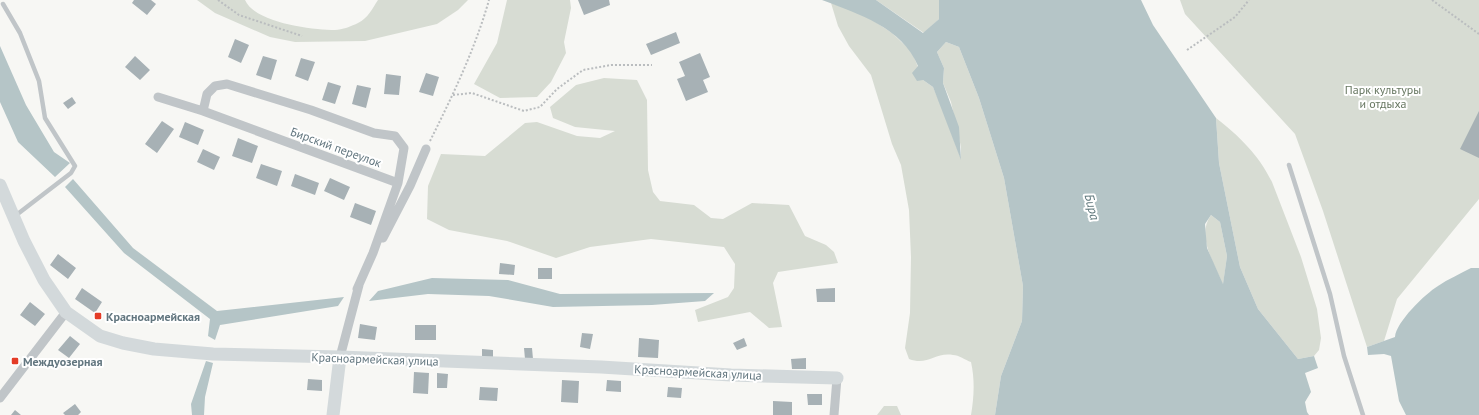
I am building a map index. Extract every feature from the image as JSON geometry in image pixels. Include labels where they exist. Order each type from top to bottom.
[{"type":"street","points":[[203,111],[207,94],[215,86],[227,84],[311,110],[374,133],[394,136],[404,148],[398,183],[357,289],[340,357],[333,415]]},
{"type":"street","name":"Бирский переулок","points":[[158,97],[203,111],[398,183]]},
{"type":"street","points":[[357,289],[410,186],[426,149]]},
{"type":"street","name":"Красноармейская улица","points":[[0,187],[44,280],[66,312],[100,336],[124,343],[154,349],[212,354],[340,357],[593,367],[731,375],[836,378]]},
{"type":"street","points":[[0,398],[66,312]]},
{"type":"street","points":[[834,415],[836,378]]},
{"type":"lane","points":[[3,4],[20,33],[39,81],[45,118],[75,166],[71,173],[14,217]]},
{"type":"lane","points":[[1289,165],[1330,294],[1344,356],[1363,415]]},
{"type":"path","points":[[218,0],[239,15],[302,36]]},
{"type":"path","points":[[426,149],[453,95],[480,32],[489,0]]},
{"type":"path","points":[[1187,50],[1236,17],[1249,0]]},
{"type":"path","points":[[1432,0],[1479,34]]},
{"type":"path","points":[[453,95],[472,93],[524,111],[540,107],[557,89],[582,70],[611,65],[652,65]]},
{"type":"green space","points":[[197,0],[245,0],[251,8],[272,20],[299,27],[335,30],[347,28],[364,19],[370,13],[378,0],[468,0],[458,10],[437,24],[365,41],[295,42],[270,37],[215,13]]},
{"type":"green space","points":[[507,0],[570,0],[571,8],[564,42],[566,53],[551,82],[537,97],[500,98],[474,84],[497,43]]},
{"type":"green space","points":[[876,0],[939,0],[939,19],[924,33]]},
{"type":"green space","name":"Парк культуры и отдыха","points":[[1180,0],[1479,0],[1479,199],[1397,299],[1384,341],[1367,347],[1323,211],[1295,134],[1185,14]]},
{"type":"green space","points":[[831,3],[865,15],[892,33],[912,52],[923,80],[933,87],[961,159],[961,147],[951,102],[943,83],[944,68],[937,52],[946,42],[959,47],[979,98],[1004,178],[1023,286],[1022,321],[1001,376],[995,415],[971,415],[974,388],[971,362],[955,355],[941,355],[921,361],[909,359],[905,348],[910,313],[911,257],[909,210],[901,165],[892,144],[871,75],[849,46],[838,26]]},
{"type":"green space","points":[[604,78],[637,80],[647,100],[648,170],[653,192],[660,201],[694,205],[711,218],[723,219],[752,203],[789,205],[805,236],[826,245],[834,252],[838,263],[778,272],[773,283],[782,327],[769,328],[750,312],[698,322],[695,310],[728,297],[734,288],[735,264],[724,247],[651,239],[590,247],[556,258],[507,241],[449,230],[427,219],[428,186],[441,154],[485,156],[525,123],[537,122],[577,136],[600,138],[615,131],[575,127],[553,118],[550,107],[576,85]]},
{"type":"green space","points":[[1216,118],[1248,147],[1261,163],[1272,182],[1301,257],[1317,309],[1321,338],[1319,350],[1314,356],[1298,359],[1258,309],[1240,267],[1219,163]]},
{"type":"green space","points":[[1211,215],[1220,222],[1227,256],[1223,285],[1211,259],[1206,241],[1205,232]]},
{"type":"green space","points":[[884,406],[897,406],[901,415],[877,415]]},
{"type":"water","name":"Бира","points":[[822,0],[876,0],[923,33],[939,19],[939,0],[1141,0],[1153,25],[1216,118],[1219,163],[1240,267],[1258,309],[1298,359],[1314,356],[1318,368],[1305,373],[1311,392],[1305,402],[1309,415],[995,415],[1001,376],[1022,321],[1023,286],[1004,178],[979,98],[959,47],[946,42],[937,52],[944,68],[943,83],[959,127],[961,160],[933,87],[923,80],[917,81],[912,73],[918,66],[911,53],[901,41],[878,24]],"holes":[[[1211,215],[1220,222],[1227,256],[1223,284],[1207,248],[1205,224]]]},
{"type":"water","points":[[0,46],[26,105],[54,152],[70,163],[55,177],[18,142],[0,102]]},
{"type":"water","points":[[73,179],[133,248],[217,311],[344,297],[338,306],[220,325],[215,340],[208,336],[210,319],[124,253],[65,187]]},
{"type":"water","points":[[1471,268],[1479,268],[1479,415],[1406,415],[1399,401],[1391,356],[1384,354],[1368,355],[1367,347],[1395,337],[1400,324],[1426,295],[1442,283]]},
{"type":"water","points":[[432,278],[508,280],[560,294],[714,293],[705,301],[652,305],[553,307],[489,296],[428,294],[369,301],[378,291]]},
{"type":"water","points":[[206,361],[213,363],[205,397],[204,415],[192,415],[191,404]]},
{"type":"building","points":[[134,0],[151,0],[156,4],[147,15],[132,3]]},
{"type":"building","points":[[578,0],[609,0],[610,5],[584,15]]},
{"type":"building","points":[[676,32],[680,43],[651,55],[646,44]]},
{"type":"building","points":[[235,39],[249,45],[241,63],[228,57]]},
{"type":"building","points":[[700,53],[710,77],[703,80],[708,92],[686,101],[677,79],[685,76],[679,62]]},
{"type":"building","points":[[135,56],[150,70],[140,80],[125,67]]},
{"type":"building","points":[[263,56],[277,60],[271,80],[256,75]]},
{"type":"building","points":[[301,58],[315,62],[308,81],[295,76]]},
{"type":"building","points":[[426,73],[439,77],[433,96],[419,92]]},
{"type":"building","points":[[386,74],[401,76],[399,95],[384,94]]},
{"type":"building","points":[[328,82],[341,86],[335,104],[322,100]]},
{"type":"building","points":[[357,85],[371,88],[366,108],[352,104]]},
{"type":"building","points":[[72,97],[76,103],[68,109],[63,103]]},
{"type":"building","points":[[1479,111],[1479,158],[1460,149]]},
{"type":"building","points":[[162,121],[174,129],[157,153],[145,144]]},
{"type":"building","points":[[185,122],[204,130],[198,145],[179,137]]},
{"type":"building","points":[[238,138],[258,146],[252,163],[232,156]]},
{"type":"building","points":[[203,149],[220,157],[214,170],[197,162]]},
{"type":"building","points":[[261,164],[282,171],[277,186],[256,178]]},
{"type":"building","points":[[295,174],[319,183],[315,195],[291,186]]},
{"type":"building","points":[[330,178],[350,187],[344,200],[324,191]]},
{"type":"building","points":[[355,203],[376,211],[371,225],[350,217]]},
{"type":"building","points":[[58,254],[76,268],[68,279],[50,265]]},
{"type":"building","points":[[500,263],[515,265],[514,275],[499,274]]},
{"type":"building","points":[[538,268],[552,268],[552,279],[538,279]]},
{"type":"building","points":[[82,288],[102,302],[95,313],[75,299]]},
{"type":"building","points":[[835,288],[835,302],[817,302],[816,289]]},
{"type":"building","points":[[30,302],[45,314],[35,326],[20,315]]},
{"type":"building","points":[[360,324],[377,327],[375,340],[358,338]]},
{"type":"building","points":[[415,325],[436,325],[436,340],[415,340]]},
{"type":"building","points":[[582,333],[593,334],[590,349],[580,347]]},
{"type":"building","points":[[70,336],[80,344],[69,358],[58,350]]},
{"type":"building","points":[[639,338],[659,340],[658,358],[638,357]]},
{"type":"building","points":[[744,338],[747,346],[737,350],[733,343]]},
{"type":"building","points":[[524,348],[532,348],[533,359],[525,359]]},
{"type":"building","points":[[482,349],[493,350],[493,358],[482,357]]},
{"type":"building","points":[[806,358],[806,369],[792,369],[791,359]]},
{"type":"building","points":[[414,372],[429,373],[428,394],[413,393]]},
{"type":"building","points":[[437,373],[448,374],[447,388],[437,388]]},
{"type":"building","points":[[308,379],[322,380],[322,391],[307,390]]},
{"type":"building","points":[[562,380],[579,381],[578,403],[561,402]]},
{"type":"building","points":[[607,380],[621,381],[621,392],[606,391]]},
{"type":"building","points":[[480,387],[498,388],[497,401],[479,400]]},
{"type":"building","points":[[668,387],[682,388],[681,398],[667,397]]},
{"type":"building","points":[[807,394],[822,394],[822,405],[808,405]]},
{"type":"building","points":[[773,401],[792,402],[792,415],[773,415]]},
{"type":"building","points":[[75,404],[81,412],[78,415],[65,415],[63,413]]},
{"type":"building","points":[[15,410],[21,415],[11,415]]},
{"type":"place","name":"Красноармейская","points":[[98,316]]},
{"type":"place","name":"Междуозерная","points":[[15,361]]}]
